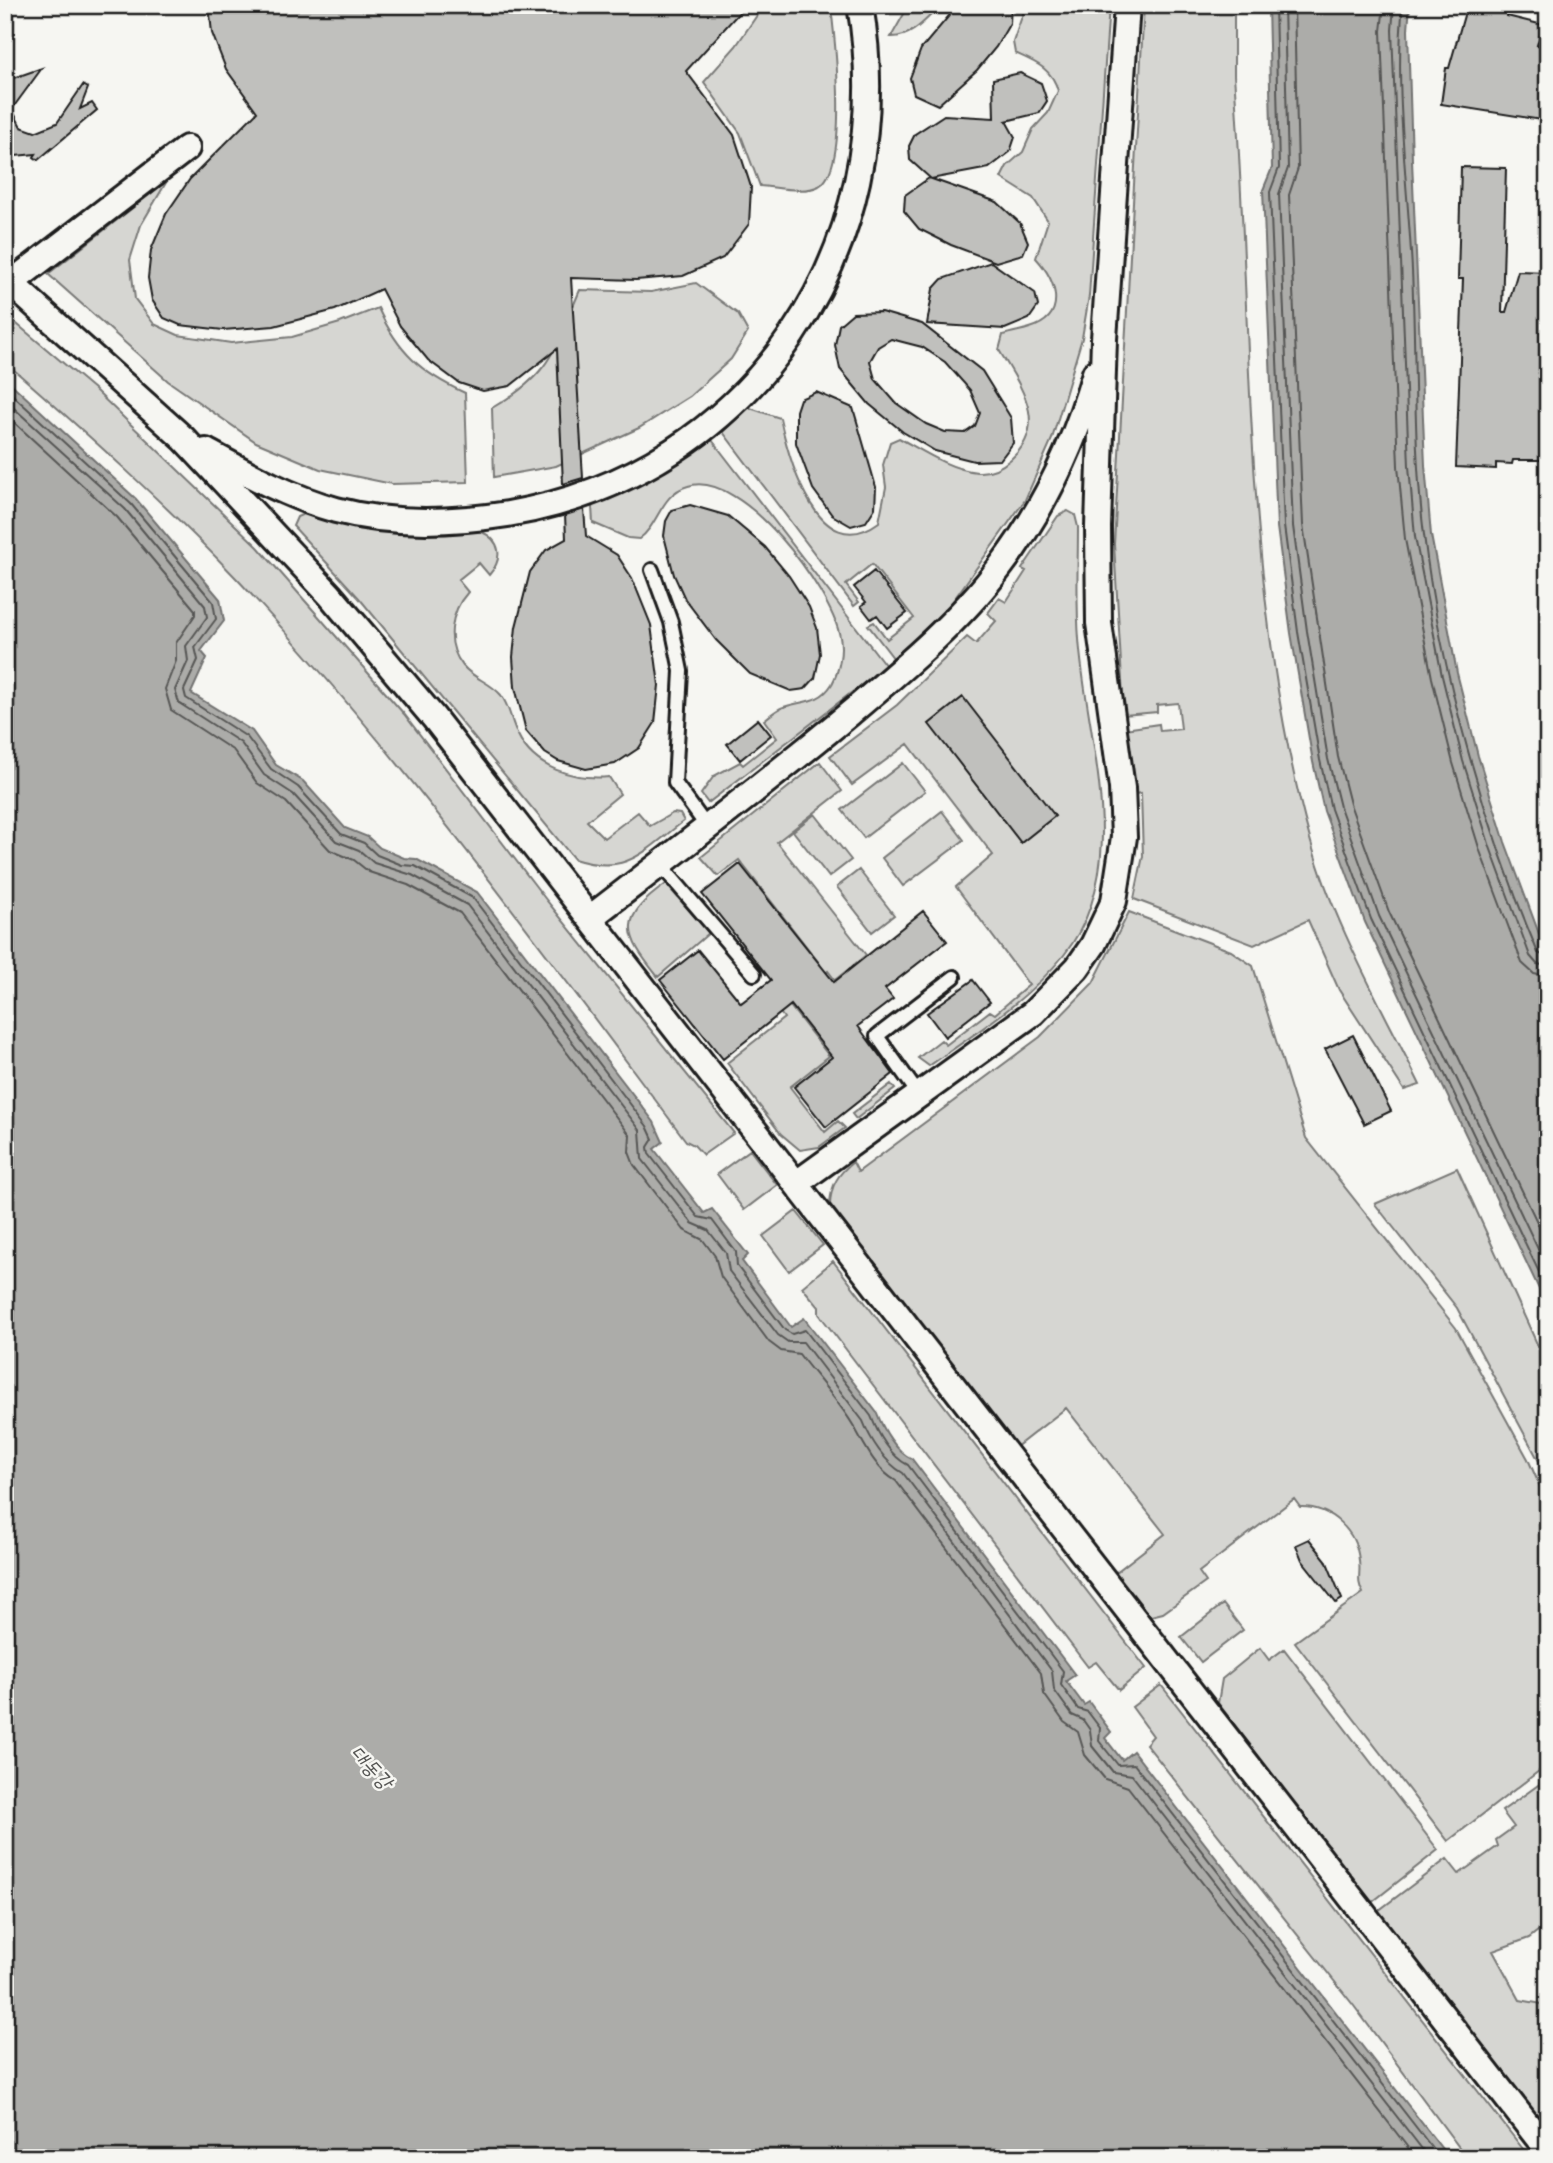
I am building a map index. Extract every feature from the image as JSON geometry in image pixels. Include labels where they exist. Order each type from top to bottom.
[{"type":"street","points":[[184,439],[259,480],[313,503],[373,517],[439,522],[557,505],[620,481],[668,454],[740,398],[767,370],[809,309],[838,249],[855,195],[864,148],[868,49],[860,5]]},
{"type":"street","points":[[797,1183],[1033,1013],[1059,990],[1093,945],[1116,892],[1124,837],[1122,788],[1099,623],[1098,527],[1104,339],[1127,5]]},
{"type":"street","points":[[187,148],[8,280],[184,439],[288,548],[434,718],[1548,2151]]},
{"type":"street","points":[[590,919],[900,671],[998,569],[1019,540],[1065,458],[1083,416],[1104,339]]},
{"type":"lane","points":[[652,570],[671,622],[681,671],[675,783],[707,827]]},
{"type":"lane","points":[[660,864],[754,975]]},
{"type":"lane","points":[[919,1096],[877,1036],[954,978]]},
{"type":"shaded area","points":[[764,5],[831,7],[838,102],[835,155],[829,174],[819,186],[813,188],[798,190],[760,186],[740,133],[704,82],[736,46]]},
{"type":"shaded area","points":[[909,5],[941,5],[912,31],[891,37]]},
{"type":"shaded area","points":[[1026,5],[1109,5],[1089,296],[1082,338],[1052,439],[1025,500],[950,605],[894,659],[868,625],[874,622],[887,639],[914,618],[872,564],[846,585],[859,602],[854,606],[723,432],[747,407],[780,418],[799,481],[810,503],[823,520],[839,531],[858,532],[879,522],[886,487],[883,465],[890,442],[899,438],[946,463],[977,472],[987,472],[1000,467],[1023,446],[1029,432],[1028,405],[999,350],[1003,335],[1030,328],[1050,315],[1055,297],[1049,277],[1036,258],[1048,221],[1033,198],[1001,178],[1007,166],[1023,152],[1033,129],[1048,113],[1058,91],[1047,71],[1015,53],[1013,42]]},
{"type":"shaded area","points":[[1144,5],[1234,5],[1234,75],[1248,363],[1261,556],[1272,652],[1288,746],[1310,839],[1345,934],[1420,1085],[1404,1090],[1339,990],[1308,920],[1254,945],[1134,899],[1143,856],[1141,793],[1135,794],[1124,729],[1159,724],[1160,731],[1181,729],[1178,703],[1157,705],[1157,712],[1124,715],[1114,544]]},
{"type":"shaded area","points":[[167,181],[141,225],[130,260],[135,299],[154,324],[178,335],[231,343],[292,337],[378,308],[394,337],[412,360],[465,393],[468,482],[392,484],[320,469],[256,442],[168,381],[48,274]]},
{"type":"shaded area","points":[[696,283],[738,314],[748,332],[731,359],[690,396],[639,428],[556,466],[494,477],[492,408],[527,384],[549,359],[580,290],[651,292]]},
{"type":"shaded area","points":[[5,314],[94,389],[258,547],[404,714],[547,901],[734,1133],[703,1155],[686,1141],[469,854],[356,714],[297,646],[181,522],[5,362]]},
{"type":"shaded area","points":[[712,440],[886,666],[708,803],[701,794],[714,776],[740,762],[743,765],[777,738],[764,720],[781,708],[815,699],[827,691],[837,673],[841,649],[833,616],[802,564],[757,514],[733,496],[710,486],[688,486],[679,490],[665,503],[646,533],[639,539],[628,538],[593,523],[592,506],[674,466]]},
{"type":"shaded area","points":[[1068,511],[1075,515],[1078,527],[1079,639],[1101,802],[1102,843],[1097,882],[1085,920],[1064,955],[1050,972],[1001,1015],[929,1066],[918,1058],[941,1040],[946,1045],[990,1011],[995,1014],[1029,985],[956,887],[993,855],[908,744],[852,785],[830,756],[897,705],[967,637],[976,644],[996,621],[988,613],[999,598],[1006,602],[1026,571],[1022,569],[1058,516]]},
{"type":"shaded area","points":[[306,513],[404,533],[480,531],[492,539],[498,550],[494,569],[489,575],[479,563],[458,580],[468,592],[457,609],[452,638],[457,657],[463,666],[501,695],[518,735],[534,756],[556,770],[569,774],[609,777],[620,794],[587,821],[604,838],[638,812],[650,826],[673,813],[680,814],[684,821],[645,851],[621,863],[592,864],[574,859],[359,598],[293,526],[297,517]]},
{"type":"shaded area","points":[[820,762],[842,791],[777,842],[866,955],[835,980],[828,971],[787,1002],[829,1056],[790,1087],[825,1132],[838,1121],[845,1128],[819,1147],[800,1150],[781,1134],[727,1063],[784,1018],[773,1003],[820,964],[739,860],[718,876],[701,857]]},
{"type":"shaded area","points":[[903,763],[925,791],[864,838],[842,810]]},
{"type":"shaded area","points":[[942,811],[964,840],[903,886],[882,858]]},
{"type":"shaded area","points":[[815,814],[851,860],[829,877],[793,831]]},
{"type":"shaded area","points":[[859,870],[894,915],[872,932],[837,887]]},
{"type":"shaded area","points":[[666,884],[709,933],[658,977],[632,938],[631,927],[633,917],[640,907]]},
{"type":"shaded area","points":[[1129,912],[1231,951],[1253,966],[1306,1138],[1456,1328],[1528,1459],[1548,1505],[1548,1764],[1448,1841],[1295,1642],[1363,1593],[1359,1581],[1357,1550],[1340,1522],[1322,1511],[1300,1507],[1294,1499],[1199,1572],[1206,1582],[1163,1613],[1151,1616],[1143,1611],[1115,1573],[1165,1534],[1066,1408],[1016,1447],[830,1204],[836,1180],[853,1162],[858,1172],[1040,1037],[1093,983]]},
{"type":"shaded area","points":[[891,1084],[895,1089],[856,1119],[852,1114]]},
{"type":"shaded area","points":[[750,1150],[777,1185],[744,1210],[717,1174]]},
{"type":"shaded area","points":[[1457,1168],[1548,1368],[1548,1478],[1457,1308],[1375,1204]]},
{"type":"shaded area","points":[[796,1211],[823,1245],[789,1271],[763,1236]]},
{"type":"shaded area","points":[[833,1261],[1146,1668],[1119,1690],[1096,1662],[1088,1667],[819,1314],[819,1307],[802,1287]]},
{"type":"shaded area","points":[[1223,1604],[1243,1630],[1201,1662],[1181,1637]]},
{"type":"shaded area","points":[[1260,1648],[1269,1660],[1284,1649],[1438,1850],[1371,1903],[1218,1703],[1222,1679]]},
{"type":"shaded area","points":[[1161,1685],[1530,2158],[1467,2158],[1354,2006],[1146,1744],[1153,1736],[1132,1707]]},
{"type":"shaded area","points":[[1548,1778],[1548,1923],[1529,1938],[1493,1951],[1520,2000],[1548,2005],[1548,2129],[1378,1911],[1447,1859],[1459,1874],[1498,1846],[1496,1840],[1514,1827],[1502,1811]]},
{"type":"water","points":[[1268,5],[1410,5],[1408,30],[1412,160],[1425,465],[1431,535],[1457,673],[1478,756],[1505,842],[1548,958],[1548,1308],[1365,922],[1324,811],[1313,762],[1291,633],[1277,527],[1263,190],[1272,168]]},
{"type":"water","name":"대동강","points":[[5,378],[136,499],[220,599],[224,621],[201,651],[207,658],[191,693],[252,731],[276,765],[303,781],[345,828],[368,837],[380,848],[404,858],[416,859],[477,892],[654,1122],[663,1142],[654,1149],[704,1213],[712,1209],[748,1255],[742,1261],[791,1327],[804,1318],[877,1413],[891,1439],[912,1459],[1075,1675],[1066,1681],[1084,1705],[1089,1702],[1111,1732],[1105,1738],[1122,1760],[1133,1751],[1449,2158],[5,2158]]},
{"type":"building","points":[[209,5],[746,5],[686,71],[734,135],[751,187],[749,224],[723,258],[683,276],[636,280],[571,278],[583,478],[563,484],[557,349],[510,386],[483,391],[459,383],[428,360],[400,326],[381,289],[335,310],[274,326],[223,330],[180,325],[164,318],[152,300],[148,278],[151,250],[166,214],[190,179],[257,112],[226,69],[212,33]]},
{"type":"building","points":[[965,5],[1011,5],[1010,23],[996,47],[977,70],[938,105],[914,94],[910,78],[921,49],[953,11]]},
{"type":"building","points":[[1467,5],[1492,12],[1493,6],[1509,11],[1507,16],[1543,25],[1537,45],[1548,46],[1548,121],[1441,104],[1446,68],[1449,68]]},
{"type":"building","points":[[42,68],[12,109],[21,127],[35,132],[57,123],[83,85],[88,88],[80,109],[92,103],[97,110],[38,160],[34,157],[36,154],[5,157],[5,81]]},
{"type":"building","points":[[1020,73],[1041,83],[1047,101],[1039,113],[1006,121],[1015,137],[1010,152],[989,168],[931,179],[910,160],[909,146],[915,134],[944,115],[994,118],[993,79]]},
{"type":"building","points":[[1461,167],[1506,168],[1502,312],[1506,312],[1518,271],[1548,272],[1548,460],[1513,460],[1512,464],[1496,463],[1496,469],[1456,467],[1463,279],[1458,279]]},
{"type":"building","points":[[929,178],[997,202],[1020,223],[1028,242],[1023,254],[996,262],[951,245],[919,229],[904,211],[905,195]]},
{"type":"building","points":[[991,262],[1035,293],[1038,306],[1029,319],[1005,329],[927,324],[933,289],[942,279]]},
{"type":"building","points":[[881,312],[922,324],[982,371],[1011,418],[1013,443],[1000,460],[974,461],[935,451],[903,432],[869,404],[840,369],[835,345],[839,325],[853,313]],"holes":[[[891,339],[922,347],[945,362],[970,390],[980,413],[975,426],[965,433],[945,432],[926,424],[896,403],[875,379],[870,361],[878,347]]]},
{"type":"building","points":[[816,392],[853,408],[876,487],[875,508],[866,522],[851,526],[832,515],[813,489],[796,443],[796,411],[800,399]]},
{"type":"building","points":[[690,505],[728,516],[765,547],[789,576],[809,607],[817,628],[820,654],[815,678],[805,689],[791,691],[750,674],[716,640],[685,599],[674,575],[664,536],[666,521],[672,510]]},
{"type":"building","points":[[584,509],[586,536],[617,555],[632,578],[651,625],[659,685],[655,723],[639,748],[615,764],[586,769],[558,761],[545,753],[526,731],[515,687],[513,657],[516,627],[530,572],[546,550],[566,539],[565,514]]},
{"type":"building","points":[[874,571],[907,613],[887,628],[877,615],[871,619],[861,606],[866,602],[854,587]]},
{"type":"building","points":[[963,697],[1055,816],[1021,843],[929,724]]},
{"type":"building","points":[[758,719],[771,735],[740,760],[727,744]]},
{"type":"building","points":[[740,864],[834,982],[923,911],[947,941],[885,989],[893,999],[858,1026],[893,1074],[826,1127],[794,1087],[832,1057],[791,1005],[723,1059],[660,980],[698,950],[741,1003],[771,980],[702,894]]},
{"type":"building","points":[[973,980],[990,1002],[945,1037],[927,1013]]},
{"type":"building","points":[[1353,1035],[1391,1111],[1364,1124],[1325,1049]]},
{"type":"building","points":[[1309,1539],[1326,1560],[1342,1599],[1336,1603],[1302,1560],[1296,1545]]}]
